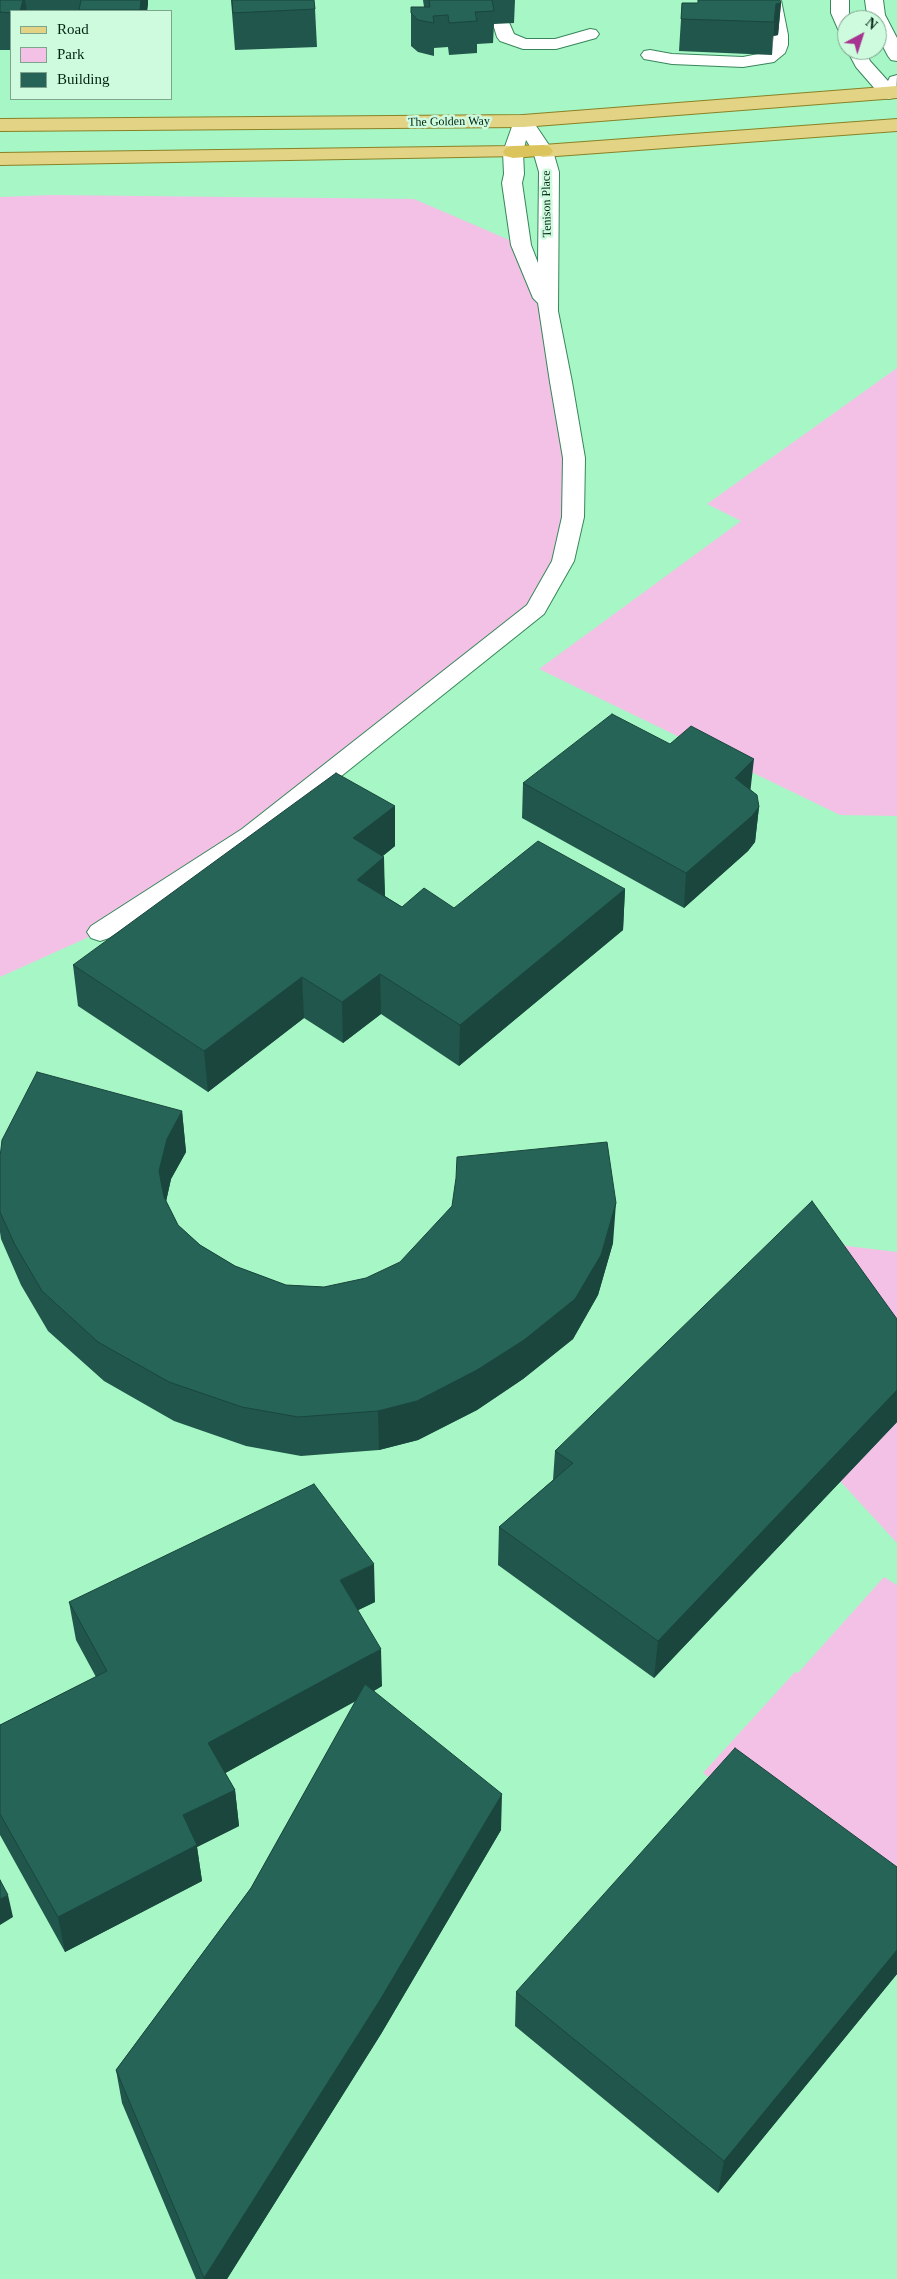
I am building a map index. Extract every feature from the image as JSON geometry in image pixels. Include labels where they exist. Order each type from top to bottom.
[{"type":"highway","points":[[513,152],[543,151]]},
{"type":"main road","name":"The Golden Way","points":[[0,124],[523,121],[895,93]]},
{"type":"main road","points":[[543,151],[897,125]]},
{"type":"main road","points":[[0,159],[513,152]]},
{"type":"street","points":[[650,55],[672,59],[743,62],[768,58],[776,53],[779,45],[779,35],[772,0]]},
{"type":"street","points":[[874,0],[876,15],[897,56]]},
{"type":"street","points":[[500,13],[506,37],[523,44],[556,44],[590,34]]},
{"type":"street","points":[[861,60],[895,93]]},
{"type":"street","name":"Tenison Place","points":[[100,932],[251,835],[536,609],[563,561],[573,518],[574,458],[548,311],[549,172],[543,151],[523,121]]},
{"type":"street","name":"Tenison Place","points":[[523,121],[513,152],[514,174],[512,183],[521,244],[548,311]]},
{"type":"green space","points":[[52,195],[414,199],[521,245],[561,382],[567,547],[536,609],[251,835],[100,932],[0,977],[0,197]]},
{"type":"green space","points":[[897,368],[897,816],[840,815],[539,669],[741,521],[707,504]]},
{"type":"green space","points":[[806,1241],[897,1252],[897,1369]]},
{"type":"green space","points":[[897,1422],[897,1543],[840,1481]]},
{"type":"green space","points":[[884,1577],[897,1585],[897,1916],[703,1773],[795,1672],[798,1673]]},
{"type":"building","points":[[0,0],[23,0],[20,10],[10,10],[10,13],[0,12]]},
{"type":"building","points":[[81,0],[141,0],[140,10],[79,10]]},
{"type":"building","points":[[232,0],[314,0],[315,9],[233,13]]},
{"type":"building","points":[[429,0],[492,0],[494,11],[475,12],[477,21],[449,23],[448,15],[433,16],[434,23],[418,20],[411,13],[411,7],[430,7]]},
{"type":"building","points":[[698,0],[780,0],[781,3],[776,4],[774,22],[681,19],[682,3],[698,3]]},
{"type":"building","points":[[612,714],[670,744],[691,726],[754,759],[735,778],[757,795],[759,807],[752,816],[686,873],[523,783]]},
{"type":"building","points":[[336,773],[395,806],[353,838],[384,857],[357,880],[402,907],[424,888],[454,908],[538,841],[625,889],[460,1025],[380,974],[342,1002],[302,977],[204,1051],[73,965]]},
{"type":"building","points":[[37,1072],[182,1111],[167,1139],[159,1171],[164,1197],[178,1225],[200,1245],[235,1266],[286,1285],[324,1287],[366,1278],[400,1262],[452,1206],[457,1157],[607,1142],[616,1203],[601,1255],[575,1299],[524,1340],[477,1370],[417,1401],[378,1411],[298,1417],[242,1407],[169,1382],[98,1342],[42,1291],[15,1245],[0,1212],[0,1157],[2,1140]]},
{"type":"building","points":[[812,1201],[897,1319],[897,1390],[658,1641],[499,1527],[573,1463],[555,1451]]},
{"type":"building","points":[[314,1484],[374,1564],[340,1580],[381,1649],[208,1743],[235,1790],[183,1815],[197,1845],[58,1917],[0,1814],[0,1725],[107,1671],[69,1602]]},
{"type":"building","points":[[365,1684],[502,1794],[380,2000],[204,2278],[116,2070],[251,1888]]},
{"type":"building","points":[[735,1748],[897,1867],[897,1950],[724,2161],[516,1992]]},
{"type":"building","points":[[0,1880],[8,1895],[0,1899]]}]
